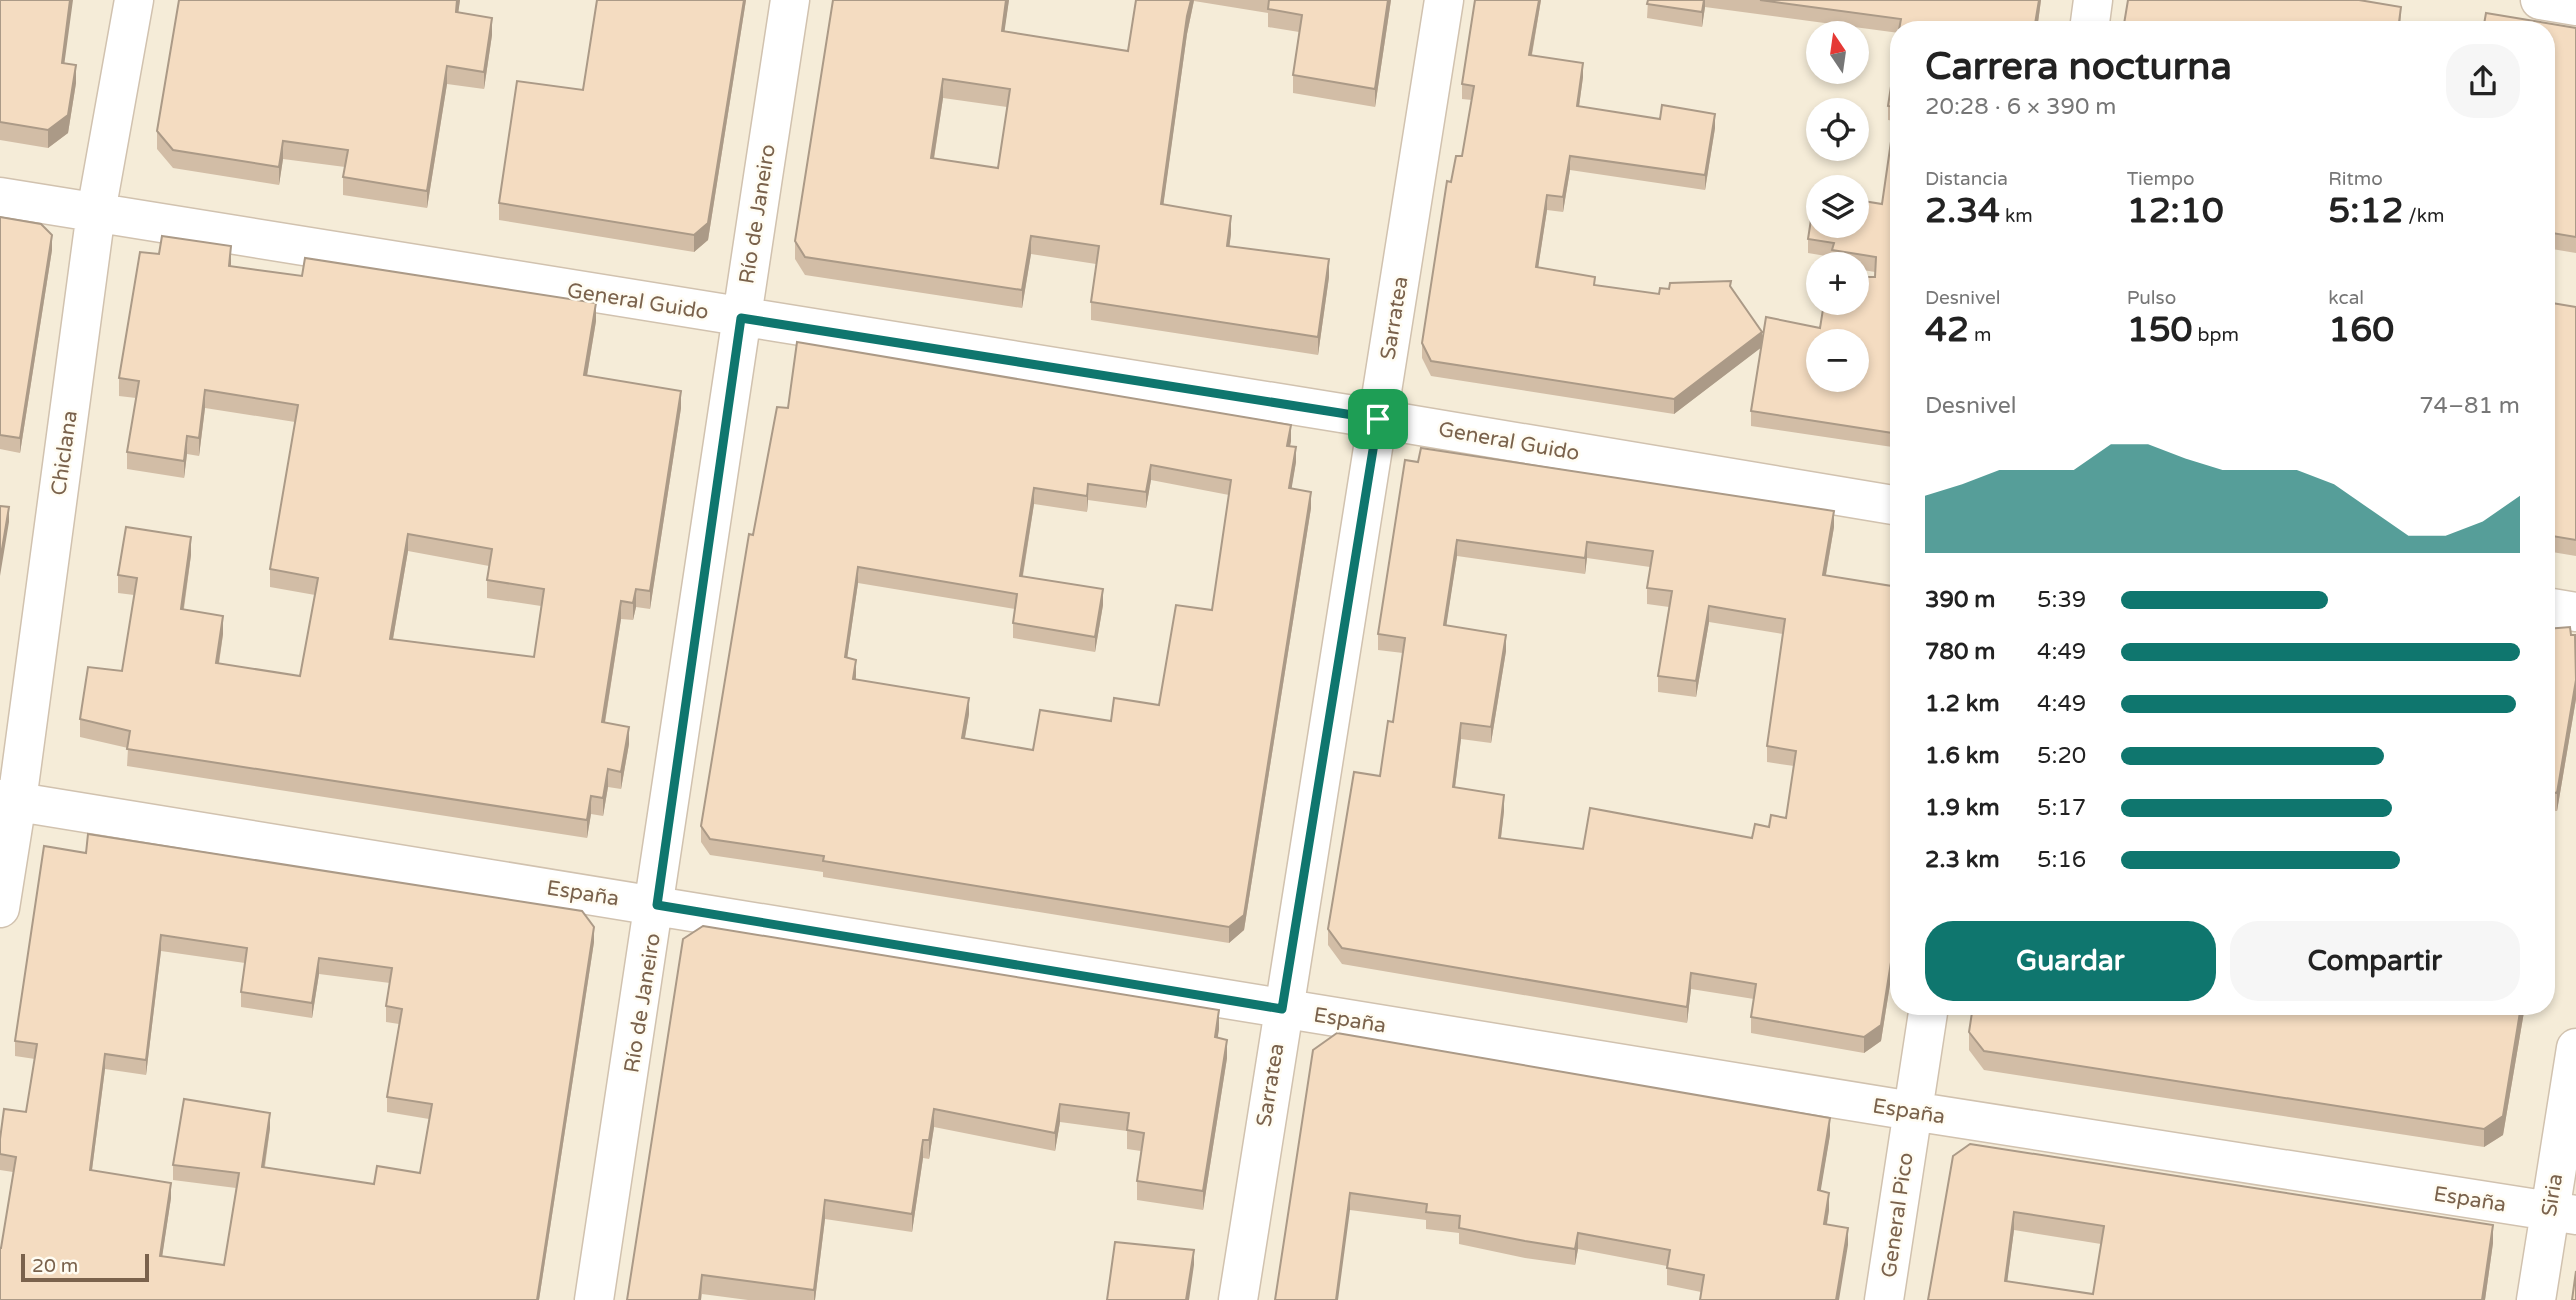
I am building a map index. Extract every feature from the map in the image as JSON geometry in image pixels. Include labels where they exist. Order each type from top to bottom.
[{"type":"street","name":"Chiclana","points":[[0,908],[9,800],[96,212],[134,0]]},
{"type":"street","name":"Río de Janeiro","points":[[594,1300],[657,905],[741,318],[790,0]]},
{"type":"street","name":"Sarratea","points":[[1238,1300],[1444,0]]},
{"type":"street","points":[[2090,21],[2093,0]]},
{"type":"street","points":[[2540,0],[2576,6]]},
{"type":"street","name":"General Guido","points":[[0,197],[1378,419],[1890,504]]},
{"type":"street","points":[[2555,608],[2576,612]]},
{"type":"street","name":"España","points":[[9,800],[1912,1111],[2563,1213]]},
{"type":"street","name":"General Pico","points":[[1884,1300],[1928,1015]]},
{"type":"street","name":"Siria","points":[[2536,1300],[2563,1213],[2576,1048]]},
{"type":"shaded area","points":[[0,0],[2576,0],[2576,1300],[0,1300]]},
{"type":"building","points":[[0,0],[70,0],[62,63],[76,65],[68,115],[48,130],[0,122]]},
{"type":"building","points":[[179,0],[457,0],[456,12],[492,18],[484,72],[447,66],[427,191],[343,177],[348,150],[283,141],[279,167],[173,150],[157,131]]},
{"type":"building","points":[[597,0],[744,0],[708,223],[694,235],[499,203],[517,81],[583,90]]},
{"type":"building","points":[[833,0],[1006,0],[1002,31],[1128,51],[1136,0],[1191,0],[1161,204],[1231,216],[1227,246],[1329,259],[1318,337],[1091,302],[1099,246],[1031,236],[1022,290],[805,257],[795,241]],"holes":[[[943,79],[1010,89],[998,168],[931,158]]]},
{"type":"building","points":[[1269,0],[1388,0],[1375,89],[1293,75],[1302,15],[1268,9]]},
{"type":"building","points":[[1475,0],[1539,0],[1529,55],[1583,63],[1577,106],[1660,119],[1662,105],[1715,114],[1705,175],[1570,156],[1563,197],[1547,195],[1536,267],[1595,277],[1594,285],[1659,294],[1660,288],[1669,289],[1670,283],[1731,281],[1730,286],[1762,332],[1674,399],[1431,361],[1422,343],[1447,181],[1451,182],[1456,156],[1462,156],[1474,86],[1462,84]]},
{"type":"building","points":[[1648,0],[1704,0],[1702,12],[1647,4]]},
{"type":"building","points":[[1760,0],[2039,0],[2036,21],[1901,19]]},
{"type":"building","points":[[2128,0],[2359,0],[2401,7],[2399,21],[2124,21]]},
{"type":"building","points":[[2486,13],[2534,21],[2485,21]]},
{"type":"building","points":[[2555,24],[2576,28],[2576,237],[2555,234]]},
{"type":"building","points":[[1890,149],[1890,433],[1751,411],[1766,317],[1820,328],[1822,315],[1869,315],[1869,277],[1875,277],[1876,257],[1869,256],[1869,252],[1832,250],[1834,243],[1808,239],[1869,238],[1869,202],[1882,204]]},
{"type":"building","points":[[0,217],[41,224],[52,235],[20,438],[0,435]]},
{"type":"building","points":[[162,236],[231,246],[229,266],[302,276],[305,258],[596,303],[584,375],[681,391],[650,591],[636,589],[633,603],[621,601],[602,722],[629,727],[621,772],[608,769],[603,798],[591,796],[587,820],[127,749],[130,731],[80,719],[88,667],[122,671],[137,578],[118,575],[126,527],[191,537],[181,609],[223,616],[216,663],[300,676],[318,578],[270,569],[298,405],[205,390],[199,438],[187,436],[184,461],[127,452],[139,381],[119,378],[140,252],[159,254]],"holes":[[[408,534],[492,549],[487,580],[544,589],[534,657],[390,639]]]},
{"type":"building","points":[[2555,304],[2576,307],[2576,540],[2555,536]]},
{"type":"building","points":[[797,342],[1291,425],[1287,446],[1296,447],[1289,488],[1311,492],[1244,915],[1229,927],[823,861],[824,856],[710,839],[701,826],[749,534],[753,535],[777,407],[788,408]],"holes":[[[1151,465],[1231,480],[1212,610],[1176,605],[1159,705],[1114,698],[1111,721],[1040,710],[1033,750],[962,738],[969,698],[853,679],[856,660],[845,657],[858,567],[1017,594],[1013,623],[1095,637],[1103,589],[1020,576],[1034,488],[1087,496],[1088,484],[1146,492]]]},
{"type":"building","points":[[1421,448],[1834,511],[1823,575],[1890,586],[1890,968],[1881,1025],[1864,1037],[1751,1017],[1756,984],[1691,973],[1687,1007],[1342,948],[1328,929],[1354,772],[1380,776],[1388,721],[1393,722],[1405,638],[1378,634],[1405,460],[1418,462]],"holes":[[[1457,540],[1585,558],[1587,542],[1653,551],[1647,588],[1672,591],[1658,676],[1696,681],[1709,606],[1785,619],[1767,746],[1796,751],[1786,818],[1771,815],[1769,827],[1755,824],[1752,838],[1590,808],[1583,849],[1499,838],[1504,795],[1453,787],[1461,723],[1491,727],[1506,635],[1444,625]]]},
{"type":"building","points":[[0,506],[9,507],[0,561]]},
{"type":"building","points":[[2570,627],[2571,635],[2575,635],[2576,680],[2557,793],[2555,793],[2555,628]]},
{"type":"building","points":[[88,834],[582,911],[594,927],[537,1300],[0,1300],[0,1248],[16,1157],[0,1154],[0,1139],[4,1109],[26,1112],[37,1044],[15,1041],[44,846],[86,853]],"holes":[[[161,935],[247,948],[241,992],[312,1003],[319,958],[392,968],[386,1006],[402,1009],[387,1097],[432,1104],[420,1173],[377,1166],[374,1184],[262,1167],[270,1113],[184,1099],[173,1165],[239,1173],[224,1265],[160,1256],[171,1183],[90,1170],[105,1054],[146,1060]]]},
{"type":"building","points":[[703,926],[1219,1010],[1215,1037],[1227,1040],[1203,1191],[1137,1181],[1144,1133],[1127,1130],[1129,1113],[1060,1104],[1055,1133],[934,1109],[929,1140],[923,1140],[912,1214],[825,1200],[814,1290],[702,1275],[699,1300],[627,1300],[683,939]]},
{"type":"building","points":[[1972,1015],[2520,1015],[2503,1116],[2484,1129],[1984,1051],[1969,1032]]},
{"type":"building","points":[[1337,1033],[1830,1118],[1818,1190],[1829,1193],[1824,1224],[1848,1228],[1836,1300],[1700,1300],[1704,1275],[1667,1268],[1670,1250],[1578,1233],[1575,1249],[1525,1241],[1459,1228],[1460,1216],[1426,1212],[1427,1204],[1350,1193],[1336,1300],[1275,1300],[1313,1050]]},
{"type":"building","points":[[1970,1144],[2493,1225],[2482,1300],[1928,1300],[1953,1156]],"holes":[[[2014,1212],[2104,1226],[2093,1294],[2005,1281]]]},
{"type":"building","points":[[1115,1242],[1194,1250],[1186,1300],[1107,1300]]},
{"type":"building","points":[[2576,1271],[2576,1300],[2572,1300]]},
{"type":"route","points":[[741,318],[1378,419],[1282,1009],[657,905],[741,318]]}]
